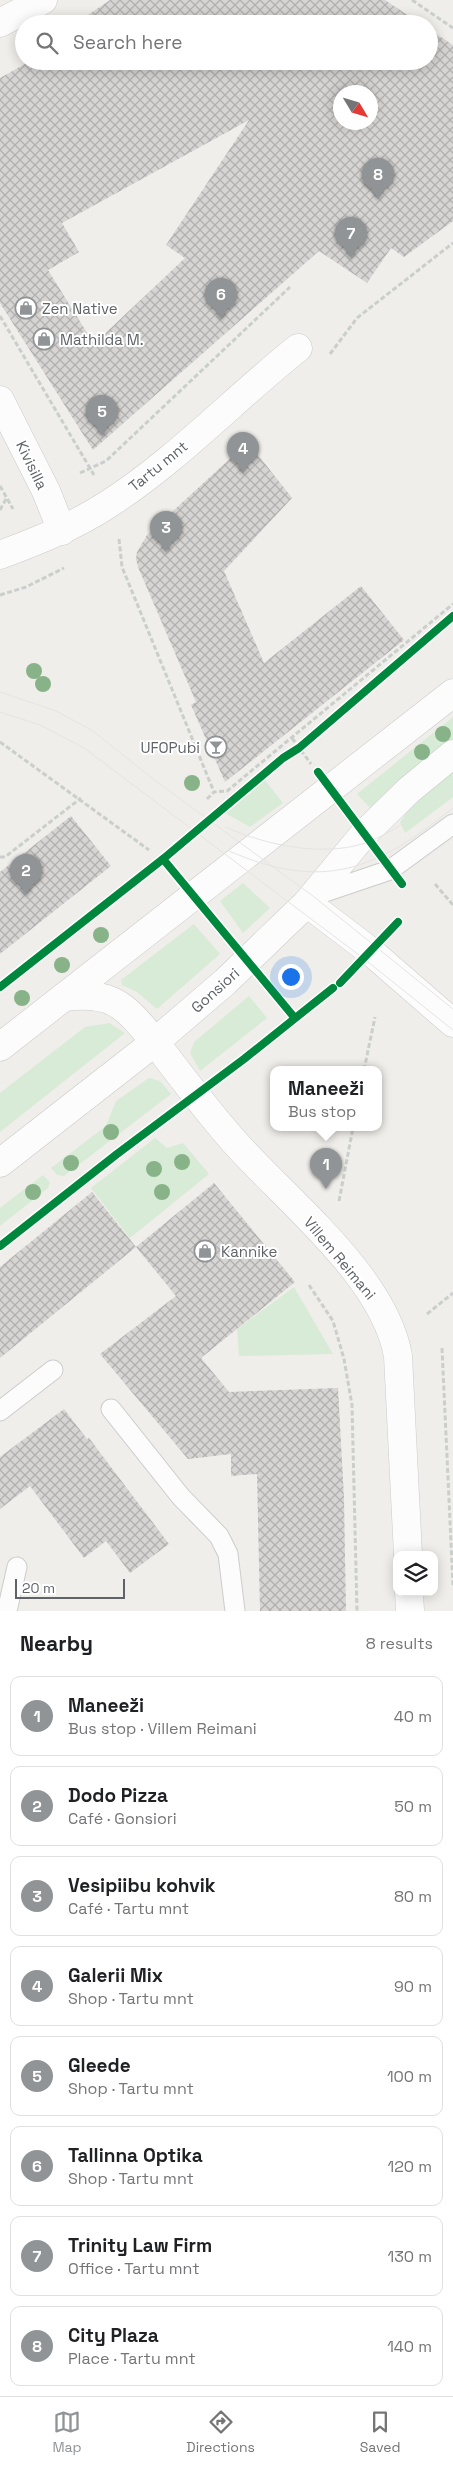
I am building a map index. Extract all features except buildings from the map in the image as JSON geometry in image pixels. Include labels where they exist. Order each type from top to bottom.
[{"type":"street","points":[[0,23],[43,0]]},
{"type":"street","name":"Tartu mnt","points":[[0,555],[62,530],[107,505],[150,474],[298,348]]},
{"type":"street","name":"Kivisilla","points":[[0,400],[46,491],[62,530]]},
{"type":"street","points":[[0,1047],[64,997],[324,781],[453,693]]},
{"type":"street","name":"Gonsiori","points":[[0,1163],[155,1042],[225,982],[310,899],[364,834],[409,790],[453,754]]},
{"type":"street","points":[[310,899],[453,1023]]},
{"type":"street","name":"Villem Reimani","points":[[64,997],[88,994],[112,1000],[133,1015],[232,1139],[326,1236],[374,1296],[394,1336],[398,1364],[408,1551]]},
{"type":"street","points":[[410,1596],[410,1611]]},
{"type":"lane","points":[[310,899],[390,870],[453,824]]},
{"type":"lane","points":[[0,1411],[53,1370]]},
{"type":"lane","points":[[111,1409],[182,1497],[219,1536],[228,1554],[235,1611]]},
{"type":"lane","points":[[7,1611],[17,1567]]},
{"type":"path","points":[[412,0],[434,15]]},
{"type":"path","points":[[438,18],[453,28]]},
{"type":"path","points":[[328,357],[357,318],[453,243]]},
{"type":"path","points":[[80,473],[106,461],[290,287]]},
{"type":"path","points":[[0,316],[91,469]]},
{"type":"path","points":[[0,486],[12,509]]},
{"type":"path","points":[[0,510],[6,499]]},
{"type":"path","points":[[124,534],[117,540],[122,567],[214,792]]},
{"type":"path","points":[[207,799],[214,792],[227,791],[453,604]]},
{"type":"path","points":[[292,738],[324,781]]},
{"type":"path","points":[[0,742],[81,798],[149,850]]},
{"type":"path","points":[[291,753],[306,742]]},
{"type":"path","points":[[0,857],[5,857],[14,851],[81,798]]},
{"type":"path","points":[[435,884],[453,906]]},
{"type":"path","points":[[365,1066],[375,1016]]},
{"type":"path","points":[[338,1204],[352,1131]]},
{"type":"path","points":[[309,1286],[333,1321],[344,1359],[352,1405],[357,1611]]},
{"type":"path","points":[[427,1314],[453,1293]]},
{"type":"path","points":[[442,1348],[453,1586]]},
{"type":"green space","points":[[453,717],[453,739],[395,785],[373,811],[357,794]]},
{"type":"green space","points":[[453,769],[453,797],[405,833],[400,822],[417,798]]},
{"type":"green space","points":[[264,779],[283,803],[250,827],[225,813]]},
{"type":"green space","points":[[243,883],[270,908],[243,933],[220,901]]},
{"type":"green space","points":[[194,924],[220,954],[157,1009],[137,992],[122,985],[121,980]]},
{"type":"green space","points":[[249,996],[267,1018],[200,1071],[190,1053],[194,1042]]},
{"type":"green space","points":[[109,1023],[125,1033],[0,1132],[0,1093],[85,1027]]},
{"type":"green space","points":[[149,1078],[160,1081],[171,1094],[64,1176],[57,1175],[51,1168],[106,1126],[116,1101]]},
{"type":"green space","points":[[155,1138],[167,1148],[183,1143],[209,1174],[130,1238],[91,1188]]},
{"type":"green space","points":[[43,1175],[50,1182],[48,1188],[0,1226],[0,1208]]},
{"type":"green space","points":[[294,1287],[333,1354],[239,1356],[237,1329]]},
{"type":"tram line","points":[[0,692],[56,711],[93,731],[157,782],[313,896],[453,1009]]},
{"type":"tram line","points":[[0,712],[40,725],[84,748],[363,958],[453,1030]]},
{"type":"tram line","points":[[225,827],[260,840],[299,848],[337,849],[356,846],[395,829],[453,787]]},
{"type":"tram line","points":[[229,851],[263,863],[293,870],[321,872],[348,868],[373,860],[399,847],[453,808]]},
{"type":"cycle path","points":[[0,987],[163,859],[283,758],[299,748],[453,616]]},
{"type":"cycle path","points":[[318,772],[402,884]]},
{"type":"cycle path","points":[[163,859],[294,1017]]},
{"type":"cycle path","points":[[340,983],[398,922]]},
{"type":"cycle path","points":[[0,1246],[117,1154],[244,1059],[333,988]]},
{"type":"place","name":"City Plaza","points":[[378,199]]},
{"type":"place","name":"Trinity Law Firm","points":[[351,258]]},
{"type":"place","name":"Zen Native","points":[[26,308]]},
{"type":"place","name":"Tallinna Optika","points":[[221,319]]},
{"type":"place","name":"Mathilda M.","points":[[44,339]]},
{"type":"place","name":"Gleede","points":[[102,436]]},
{"type":"place","name":"Galerii Mix","points":[[243,473]]},
{"type":"place","name":"Vesipiibu kohvik","points":[[166,552]]},
{"type":"place","name":"UFOPubi","points":[[216,747]]},
{"type":"place","name":"Dodo Pizza","points":[[26,895]]},
{"type":"place","name":"Maneeži","points":[[326,1189]]},
{"type":"place","name":"Kannike","points":[[205,1251]]}]
